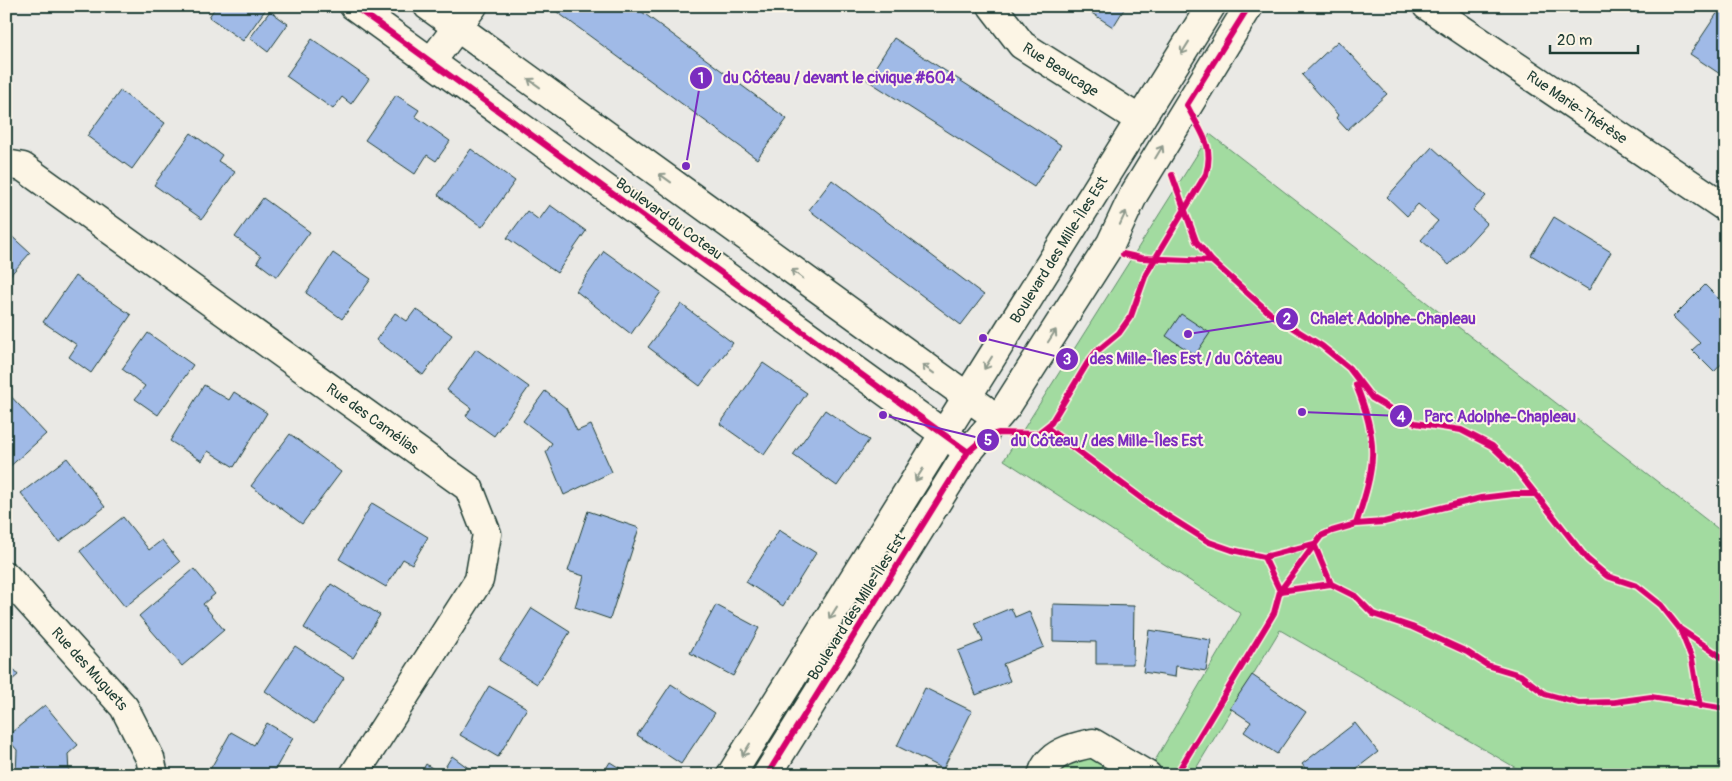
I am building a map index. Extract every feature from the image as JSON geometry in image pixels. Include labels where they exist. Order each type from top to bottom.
[{"type":"street","name":"Boulevard du Coteau","points":[[354,6],[968,452]]},
{"type":"street","name":"Boulevard du Coteau","points":[[428,6],[997,418]]},
{"type":"street","points":[[431,62],[473,6]]},
{"type":"street","name":"Rue Beaucage","points":[[992,6],[1022,45],[1140,120]]},
{"type":"street","name":"Boulevard des Mille-Îles Est","points":[[731,775],[1211,6]]},
{"type":"street","name":"Boulevard des Mille-Îles Est","points":[[767,775],[968,452],[1007,406],[1111,243],[1134,194],[1249,6]]},
{"type":"street","name":"Rue Marie-Thérèse","points":[[1427,6],[1726,208]]},
{"type":"street","name":"Rue des Camélias","points":[[6,164],[23,167],[469,488],[487,534],[478,580],[354,775]]},
{"type":"street","name":"Rue des Muguets","points":[[6,576],[124,707],[150,758],[154,775]]},
{"type":"street","points":[[1042,775],[1044,766],[1068,748],[1093,743],[1147,775]]},
{"type":"green space","points":[[1210,134],[1726,535],[1726,612],[1723,616],[1726,618],[1726,775],[1637,775],[1627,769],[1619,775],[1528,775],[1280,630],[1192,775],[1159,775],[1150,769],[1241,614],[1004,460]]},
{"type":"green space","points":[[1068,748],[1147,775],[1042,775]]},
{"type":"building","points":[[216,6],[268,6],[243,41],[209,17]]},
{"type":"building","points":[[555,6],[634,6],[787,119],[757,159],[553,9]]},
{"type":"building","points":[[1081,6],[1126,6],[1113,27]]},
{"type":"building","points":[[1720,9],[1726,13],[1726,78],[1690,54]]},
{"type":"building","points":[[270,11],[288,24],[268,52],[250,38]]},
{"type":"building","points":[[894,38],[1061,145],[1034,187],[867,80]]},
{"type":"building","points":[[312,39],[369,79],[351,104],[342,97],[333,109],[286,76]]},
{"type":"building","points":[[1338,41],[1387,94],[1347,130],[1336,118],[1338,115],[1302,75]]},
{"type":"building","points":[[120,91],[165,123],[132,169],[87,136]]},
{"type":"building","points":[[396,95],[419,110],[415,116],[450,141],[436,161],[427,155],[415,174],[365,140]]},
{"type":"building","points":[[191,133],[222,155],[218,161],[235,172],[202,219],[154,185]]},
{"type":"building","points":[[1432,147],[1486,196],[1473,210],[1487,223],[1449,265],[1421,240],[1438,221],[1418,204],[1407,216],[1387,197]]},
{"type":"building","points":[[471,149],[515,181],[482,227],[438,195]]},
{"type":"building","points":[[832,180],[984,295],[961,325],[809,210]]},
{"type":"building","points":[[263,198],[310,232],[277,277],[257,262],[261,256],[235,237]]},
{"type":"building","points":[[550,205],[586,231],[557,273],[507,238],[527,211],[539,220]]},
{"type":"building","points":[[1554,217],[1611,252],[1589,290],[1531,255]]},
{"type":"building","points":[[6,231],[30,253],[6,280]]},
{"type":"building","points":[[604,251],[661,292],[631,334],[576,291]]},
{"type":"building","points":[[333,253],[371,279],[342,319],[306,293]]},
{"type":"building","points":[[75,276],[131,315],[91,373],[69,357],[77,345],[43,322]]},
{"type":"building","points":[[1705,285],[1726,306],[1726,359],[1714,372],[1692,350],[1700,343],[1673,317]]},
{"type":"building","points":[[681,304],[733,343],[700,386],[648,347]]},
{"type":"building","points":[[416,309],[452,335],[423,375],[376,340],[395,313],[407,321]]},
{"type":"building","points":[[1181,314],[1210,333],[1195,355],[1166,336]]},
{"type":"building","points":[[148,333],[193,365],[158,415],[135,399],[145,386],[122,369]]},
{"type":"building","points":[[476,349],[529,387],[494,436],[466,416],[471,408],[447,390]]},
{"type":"building","points":[[763,363],[807,393],[764,455],[720,424]]},
{"type":"building","points":[[204,385],[229,400],[234,392],[267,413],[234,467],[208,451],[202,461],[170,441]]},
{"type":"building","points":[[6,391],[46,434],[6,470]]},
{"type":"building","points":[[545,391],[566,408],[577,431],[591,425],[612,472],[564,495],[546,452],[552,443],[523,421]]},
{"type":"building","points":[[825,410],[869,440],[837,486],[793,455]]},
{"type":"building","points":[[290,434],[341,472],[302,524],[251,486]]},
{"type":"building","points":[[67,458],[105,507],[59,542],[21,493]]},
{"type":"building","points":[[372,503],[428,537],[412,564],[403,559],[386,587],[339,559]]},
{"type":"building","points":[[588,511],[639,528],[610,619],[575,607],[584,576],[568,571]]},
{"type":"building","points":[[123,517],[149,550],[162,540],[180,562],[125,607],[80,551]]},
{"type":"building","points":[[779,530],[816,553],[783,606],[746,582]]},
{"type":"building","points":[[194,569],[215,594],[203,604],[224,630],[182,666],[139,616]]},
{"type":"building","points":[[331,584],[380,615],[353,658],[304,628]]},
{"type":"building","points":[[1053,604],[1134,606],[1133,664],[1096,664],[1096,642],[1053,641]]},
{"type":"building","points":[[716,605],[759,628],[733,676],[690,653]]},
{"type":"building","points":[[532,608],[570,632],[537,684],[499,660]]},
{"type":"building","points":[[1011,608],[1015,617],[1029,611],[1044,647],[1003,664],[1010,681],[976,695],[958,651],[983,641],[975,623]]},
{"type":"building","points":[[1149,630],[1211,640],[1206,671],[1176,666],[1175,677],[1143,672]]},
{"type":"building","points":[[295,646],[344,678],[314,724],[265,691]]},
{"type":"building","points":[[6,660],[18,675],[6,685]]},
{"type":"building","points":[[1252,675],[1306,712],[1277,754],[1244,732],[1251,722],[1230,708]]},
{"type":"building","points":[[671,684],[715,713],[681,764],[637,735]]},
{"type":"building","points":[[489,686],[527,708],[498,757],[460,735]]},
{"type":"building","points":[[925,688],[972,711],[943,769],[897,746]]},
{"type":"building","points":[[45,705],[78,745],[68,754],[69,775],[16,775],[17,750],[6,737]]},
{"type":"building","points":[[267,723],[293,738],[272,775],[207,775],[231,732],[254,745]]},
{"type":"building","points":[[1355,723],[1378,752],[1348,775],[1310,775],[1302,764]]},
{"type":"building","points":[[452,756],[478,775],[420,775],[426,764],[441,774]]},
{"type":"building","points":[[610,762],[631,775],[602,775]]},
{"type":"cycle path","points":[[354,6],[968,452]]},
{"type":"cycle path","points":[[767,775],[968,452],[985,437],[999,433],[1037,434],[1051,423],[1088,362],[1096,352],[1119,333],[1131,316],[1146,274],[1206,174],[1209,154],[1207,146],[1201,130],[1187,105],[1249,6]]},
{"type":"cycle path","points":[[1172,175],[1196,241],[1212,261],[1272,315],[1322,346],[1349,368],[1372,398],[1415,423],[1461,430],[1492,446],[1515,468],[1587,559],[1607,576],[1637,586],[1661,605],[1680,629],[1726,660]]},
{"type":"cycle path","points":[[1123,254],[1141,258],[1212,261]]},
{"type":"cycle path","points":[[1356,385],[1369,423],[1372,455],[1371,470],[1356,524]]},
{"type":"cycle path","points":[[1047,428],[1152,506],[1209,542],[1232,550],[1264,557],[1314,544],[1331,584],[1355,596],[1373,614],[1412,627],[1467,652],[1487,665],[1520,675],[1545,694],[1579,703],[1615,702],[1651,697],[1726,709]]},
{"type":"cycle path","points":[[1176,775],[1274,613],[1280,591],[1321,536],[1356,524],[1384,522],[1481,498],[1514,494],[1534,494]]},
{"type":"cycle path","points":[[1264,557],[1280,591],[1331,584]]},
{"type":"cycle path","points":[[1680,629],[1692,659],[1700,706]]},
{"type":"place","name":"du Côteau / devant le civique #604","points":[[686,166]]},
{"type":"place","name":"Chalet Adolphe-Chapleau","points":[[1188,334]]},
{"type":"place","name":"des Mille-Îles Est / du Côteau","points":[[983,338]]},
{"type":"place","name":"Parc Adolphe-Chapleau","points":[[1302,412]]},
{"type":"place","name":"du Côteau / des Mille-Îles Est","points":[[883,415]]}]
